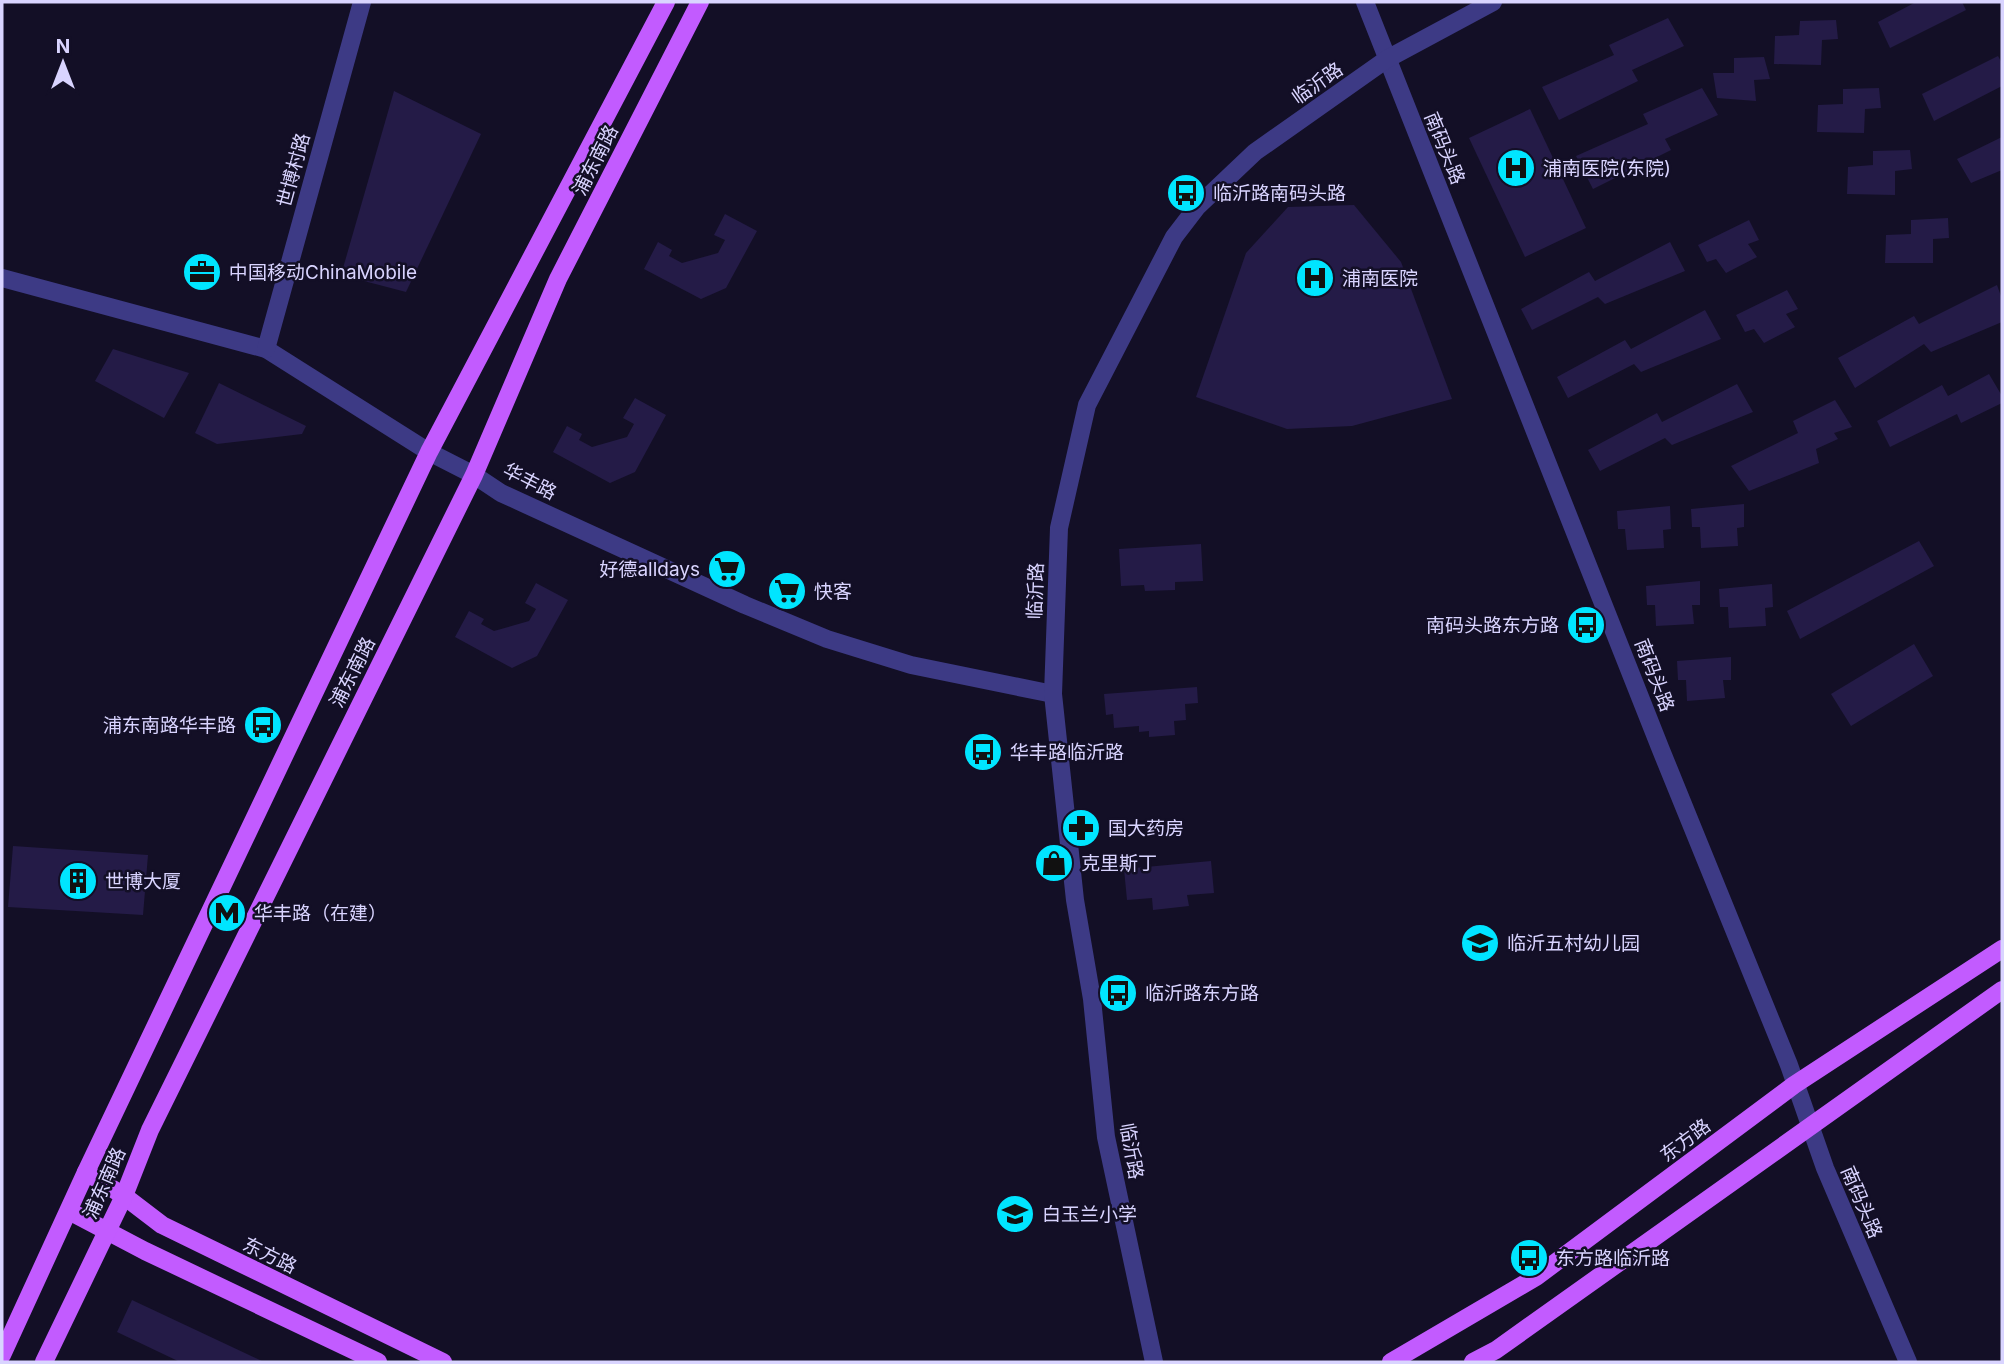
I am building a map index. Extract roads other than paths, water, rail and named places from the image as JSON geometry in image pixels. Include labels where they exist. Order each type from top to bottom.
[{"type":"main road","name":"浦东南路","points":[[2,1354],[86,1171],[429,452],[666,2]]},
{"type":"main road","name":"浦东南路","points":[[44,1362],[124,1196],[162,1105],[474,475],[558,279],[699,2]]},
{"type":"main road","name":"东方路","points":[[1391,1362],[1536,1277],[1794,1085],[2002,949]]},
{"type":"main road","points":[[1473,1362],[1496,1350],[2002,990]]},
{"type":"main road","name":"东方路","points":[[86,1171],[162,1225],[443,1362]]},
{"type":"main road","points":[[69,1211],[377,1362]]},
{"type":"street","name":"世博村路","points":[[266,349],[362,2]]},
{"type":"street","name":"南码头路","points":[[1365,2],[1661,750],[1789,1065],[1825,1168],[1908,1362]]},
{"type":"street","name":"临沂路","points":[[1154,1362],[1106,1137],[1092,999],[1075,900],[1053,694],[1059,528],[1087,405],[1174,237],[1197,207],[1255,152],[1387,60],[1493,2]]},
{"type":"street","name":"华丰路","points":[[2,278],[266,349],[429,452],[474,475],[501,493],[745,605],[827,639],[911,664],[1053,694]]},
{"type":"place","name":"浦南医院(东院)","points":[[1516,168]]},
{"type":"place","name":"临沂路南码头路","points":[[1186,193]]},
{"type":"place","name":"中国移动ChinaMobile","points":[[202,272]]},
{"type":"place","name":"浦南医院","points":[[1315,278]]},
{"type":"place","name":"好德alldays","points":[[727,569]]},
{"type":"place","name":"快客","points":[[787,591]]},
{"type":"place","name":"南码头路东方路","points":[[1586,625]]},
{"type":"place","name":"浦东南路华丰路","points":[[263,725]]},
{"type":"place","name":"华丰路临沂路","points":[[983,752]]},
{"type":"place","name":"国大药房","points":[[1081,828]]},
{"type":"place","name":"克里斯丁","points":[[1054,863]]},
{"type":"place","name":"世博大厦","points":[[78,881]]},
{"type":"place","name":"华丰路（在建）","points":[[227,913]]},
{"type":"place","name":"临沂五村幼儿园","points":[[1480,943]]},
{"type":"place","name":"临沂路东方路","points":[[1118,993]]},
{"type":"place","name":"白玉兰小学","points":[[1015,1214]]},
{"type":"place","name":"东方路临沂路","points":[[1529,1258]]}]
